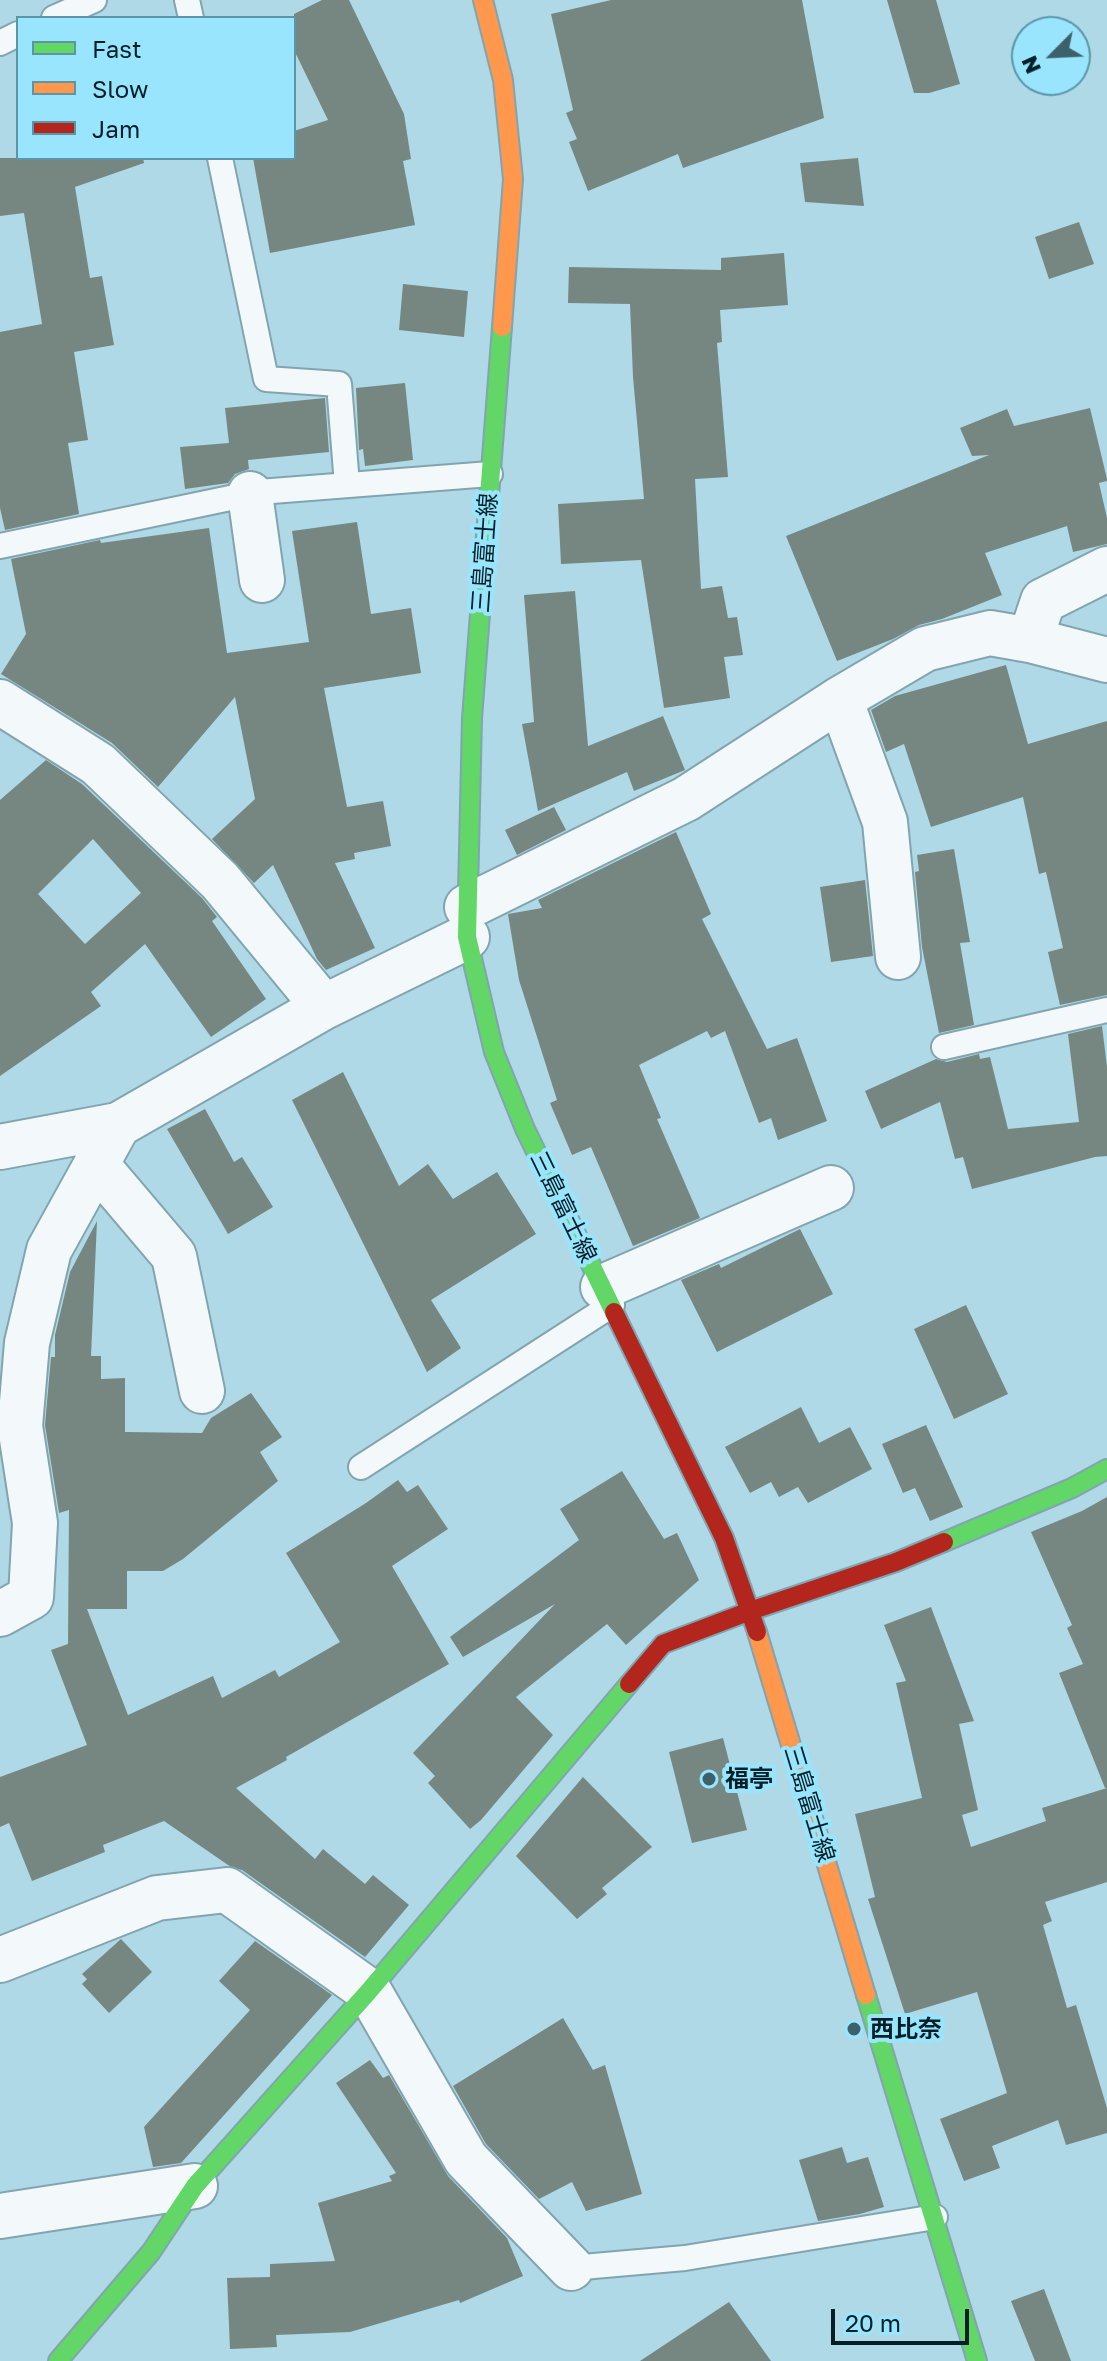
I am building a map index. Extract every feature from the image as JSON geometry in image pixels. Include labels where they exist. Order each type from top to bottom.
[{"type":"main road","name":"三島富士線","points":[[483,0],[503,80],[513,179],[472,718],[467,922],[494,1052],[525,1129],[724,1538],[750,1611],[977,2361]]},
{"type":"main road","points":[[58,2361],[151,2252],[195,2186],[369,1991],[663,1644],[896,1562],[1072,1488],[1107,1469]]},
{"type":"street","points":[[250,494],[262,580]]},
{"type":"street","points":[[1030,640],[1043,601],[1107,569]]},
{"type":"street","points":[[0,1147],[118,1125],[686,799],[840,699],[925,649],[990,633],[1107,660]]},
{"type":"street","points":[[840,699],[885,822],[898,957]]},
{"type":"street","points":[[0,702],[98,764],[220,881],[324,1007]]},
{"type":"street","points":[[0,1614],[31,1597],[35,1523],[20,1426],[27,1343],[49,1250],[118,1125]]},
{"type":"street","points":[[96,1164],[174,1256],[202,1391]]},
{"type":"street","points":[[607,1296],[831,1188]]},
{"type":"street","points":[[0,1960],[157,1898],[227,1890],[369,1991],[466,2159],[571,2268]]},
{"type":"street","points":[[0,2216],[195,2186]]},
{"type":"lane","points":[[58,16],[94,0]]},
{"type":"lane","points":[[220,160],[266,379],[339,384],[347,485]]},
{"type":"lane","points":[[0,546],[250,494],[490,474]]},
{"type":"lane","points":[[944,1047],[1107,1010]]},
{"type":"lane","points":[[361,1467],[607,1296]]},
{"type":"lane","points":[[571,2268],[685,2258],[935,2217]]},
{"type":"building","points":[[322,0],[349,0],[404,114],[411,159],[403,161],[415,225],[270,253],[253,160],[296,160],[296,130],[328,120],[296,54],[294,14]]},
{"type":"building","points":[[611,0],[802,0],[824,118],[683,168],[678,154],[588,191],[569,142],[577,139],[566,113],[573,110],[551,14]]},
{"type":"building","points":[[887,0],[936,0],[960,84],[929,93],[914,93]]},
{"type":"building","points":[[0,158],[143,160],[144,163],[75,187],[90,278],[102,276],[114,345],[74,352],[88,440],[68,443],[79,514],[5,530],[0,508],[0,332],[42,324],[24,213],[0,216]]},
{"type":"building","points":[[858,158],[864,206],[805,202],[800,163]]},
{"type":"building","points":[[1079,222],[1094,264],[1049,279],[1035,237]]},
{"type":"building","points":[[784,253],[788,305],[720,310],[722,342],[717,343],[728,477],[695,479],[701,589],[722,586],[728,618],[737,617],[743,655],[724,657],[730,698],[664,708],[641,560],[561,564],[558,504],[644,499],[630,304],[568,303],[569,267],[721,270],[721,258]]},
{"type":"building","points":[[403,284],[468,291],[464,337],[399,330]]},
{"type":"building","points":[[405,383],[413,460],[365,466],[363,449],[359,450],[356,388]]},
{"type":"building","points":[[325,398],[329,452],[248,460],[249,469],[235,474],[228,483],[185,489],[180,447],[229,443],[225,408]]},
{"type":"building","points":[[1090,408],[1107,479],[1099,483],[1107,518],[1107,544],[1073,552],[1067,526],[985,553],[1002,595],[919,625],[837,661],[786,536],[989,455],[972,456],[960,428],[1007,409],[1014,426]]},
{"type":"building","points":[[357,522],[371,614],[411,608],[421,673],[324,688],[347,807],[383,801],[391,846],[354,853],[355,859],[335,863],[375,948],[326,970],[317,959],[273,865],[254,883],[212,839],[255,799],[235,697],[158,787],[112,743],[1,674],[26,634],[11,559],[100,540],[101,543],[209,528],[227,653],[309,642],[292,531]]},
{"type":"building","points":[[575,591],[588,746],[663,716],[685,770],[634,791],[627,772],[538,811],[522,724],[534,722],[524,595]]},
{"type":"building","points":[[1006,665],[1028,744],[1107,721],[1107,995],[1060,1005],[1048,952],[1063,948],[1046,872],[1039,874],[1023,797],[931,827],[904,744],[886,752],[871,710],[895,696]]},
{"type":"building","points":[[46,760],[82,784],[202,898],[217,917],[212,921],[266,999],[211,1037],[145,944],[91,992],[101,1006],[0,1076],[0,800]],"holes":[[[93,839],[141,893],[85,944],[38,894]]]},
{"type":"building","points":[[554,807],[566,830],[517,855],[505,830]]},
{"type":"building","points":[[676,832],[711,914],[702,919],[767,1049],[797,1038],[827,1121],[778,1140],[771,1118],[759,1123],[725,1031],[711,1038],[707,1031],[639,1065],[661,1118],[657,1119],[700,1218],[633,1246],[591,1147],[572,1155],[550,1103],[557,1100],[519,980],[508,914],[542,908],[538,900]]},
{"type":"building","points":[[954,849],[970,942],[960,943],[974,1025],[939,1033],[922,947],[915,872],[919,871],[917,855]]},
{"type":"building","points":[[865,880],[873,956],[831,962],[820,887]]},
{"type":"building","points":[[1102,1026],[1107,1067],[1107,1156],[972,1189],[963,1157],[955,1159],[940,1102],[881,1129],[865,1091],[936,1059],[947,1062],[979,1054],[980,1059],[990,1057],[1008,1129],[1079,1122],[1068,1034]]},
{"type":"building","points":[[343,1072],[399,1186],[428,1164],[453,1199],[497,1172],[536,1234],[431,1300],[461,1348],[427,1372],[292,1100]]},
{"type":"building","points":[[205,1109],[234,1162],[242,1157],[273,1207],[228,1234],[167,1129]]},
{"type":"building","points":[[97,1221],[91,1356],[101,1356],[101,1379],[125,1378],[125,1432],[202,1433],[211,1418],[251,1393],[282,1437],[260,1452],[278,1481],[183,1559],[163,1571],[127,1571],[127,1609],[87,1609],[128,1715],[213,1676],[222,1698],[275,1670],[279,1677],[340,1642],[286,1553],[398,1480],[407,1492],[418,1485],[448,1529],[392,1566],[449,1664],[236,1788],[315,1859],[323,1849],[365,1884],[373,1875],[409,1905],[365,1957],[242,1870],[231,1867],[164,1821],[103,1845],[105,1852],[32,1881],[9,1823],[0,1827],[0,1777],[87,1745],[51,1650],[68,1644],[69,1510],[59,1513],[45,1425],[51,1357],[55,1357],[55,1335],[70,1272]]},
{"type":"building","points":[[800,1229],[833,1294],[717,1352],[681,1280],[719,1264],[721,1268]]},
{"type":"building","points":[[966,1305],[1008,1394],[954,1419],[914,1329]]},
{"type":"building","points":[[801,1407],[819,1443],[850,1427],[872,1469],[808,1503],[798,1487],[779,1497],[771,1482],[750,1493],[725,1447]]},
{"type":"building","points":[[926,1425],[963,1507],[930,1521],[915,1488],[903,1493],[882,1444]]},
{"type":"building","points":[[622,1471],[664,1539],[677,1533],[699,1580],[626,1645],[607,1624],[516,1697],[553,1735],[470,1829],[428,1783],[435,1776],[413,1753],[555,1604],[463,1657],[450,1637],[579,1540],[560,1509]]},
{"type":"building","points":[[1107,1497],[1105,1788],[1059,1673],[1083,1664],[1067,1628],[1072,1625],[1031,1532]]},
{"type":"building","points":[[931,1607],[974,1721],[959,1724],[978,1810],[962,1815],[971,1847],[1046,1821],[1042,1808],[1107,1788],[1107,1882],[1045,1902],[1052,1921],[1043,1925],[1067,2008],[1076,2005],[1107,2108],[1107,2133],[1066,2145],[1058,2120],[992,2146],[1000,2168],[964,2181],[940,2119],[1007,2093],[977,1992],[905,2014],[868,1899],[875,1897],[855,1814],[922,1798],[896,1683],[906,1681],[884,1625]]},
{"type":"building","points":[[723,1738],[747,1830],[692,1843],[669,1752]]},
{"type":"building","points":[[583,1777],[652,1847],[602,1888],[607,1894],[577,1919],[516,1856]]},
{"type":"building","points":[[121,1939],[152,1972],[109,2013],[82,1984],[87,1979],[82,1974]]},
{"type":"building","points":[[255,1941],[332,1995],[181,2163],[153,2167],[144,2127],[250,2010],[219,1981]]},
{"type":"building","points":[[563,2018],[593,2070],[605,2065],[642,2194],[586,2211],[572,2182],[539,2199],[486,2144],[453,2086]]},
{"type":"building","points":[[370,2060],[383,2078],[389,2075],[448,2176],[507,2238],[523,2276],[460,2303],[459,2300],[350,2332],[276,2335],[277,2347],[230,2349],[227,2278],[270,2277],[270,2264],[335,2261],[318,2203],[392,2181],[389,2176],[396,2173],[336,2083]]},
{"type":"building","points":[[842,2147],[847,2163],[868,2157],[884,2207],[818,2221],[799,2160]]},
{"type":"building","points":[[1044,2289],[1071,2361],[1035,2361],[1011,2301]]},
{"type":"building","points":[[729,2302],[771,2361],[640,2361]]},
{"type":"traffic: fast","points":[[502,327],[472,718],[467,937],[494,1052],[525,1129],[614,1312]]},
{"type":"traffic: fast","points":[[944,1542],[1072,1488],[1107,1469]]},
{"type":"traffic: fast","points":[[58,2361],[151,2252],[195,2186],[369,1991],[629,1684]]},
{"type":"traffic: fast","points":[[866,1995],[977,2361]]},
{"type":"traffic: slow","points":[[483,0],[503,80],[513,179],[502,327]]},
{"type":"traffic: slow","points":[[757,1632],[866,1995]]},
{"type":"traffic: jam","points":[[614,1312],[724,1538],[757,1632]]},
{"type":"traffic: jam","points":[[629,1684],[663,1644],[896,1562],[944,1542]]},
{"type":"place","name":"福亭","points":[[709,1779]]},
{"type":"place","name":"西比奈","points":[[854,2029]]}]
